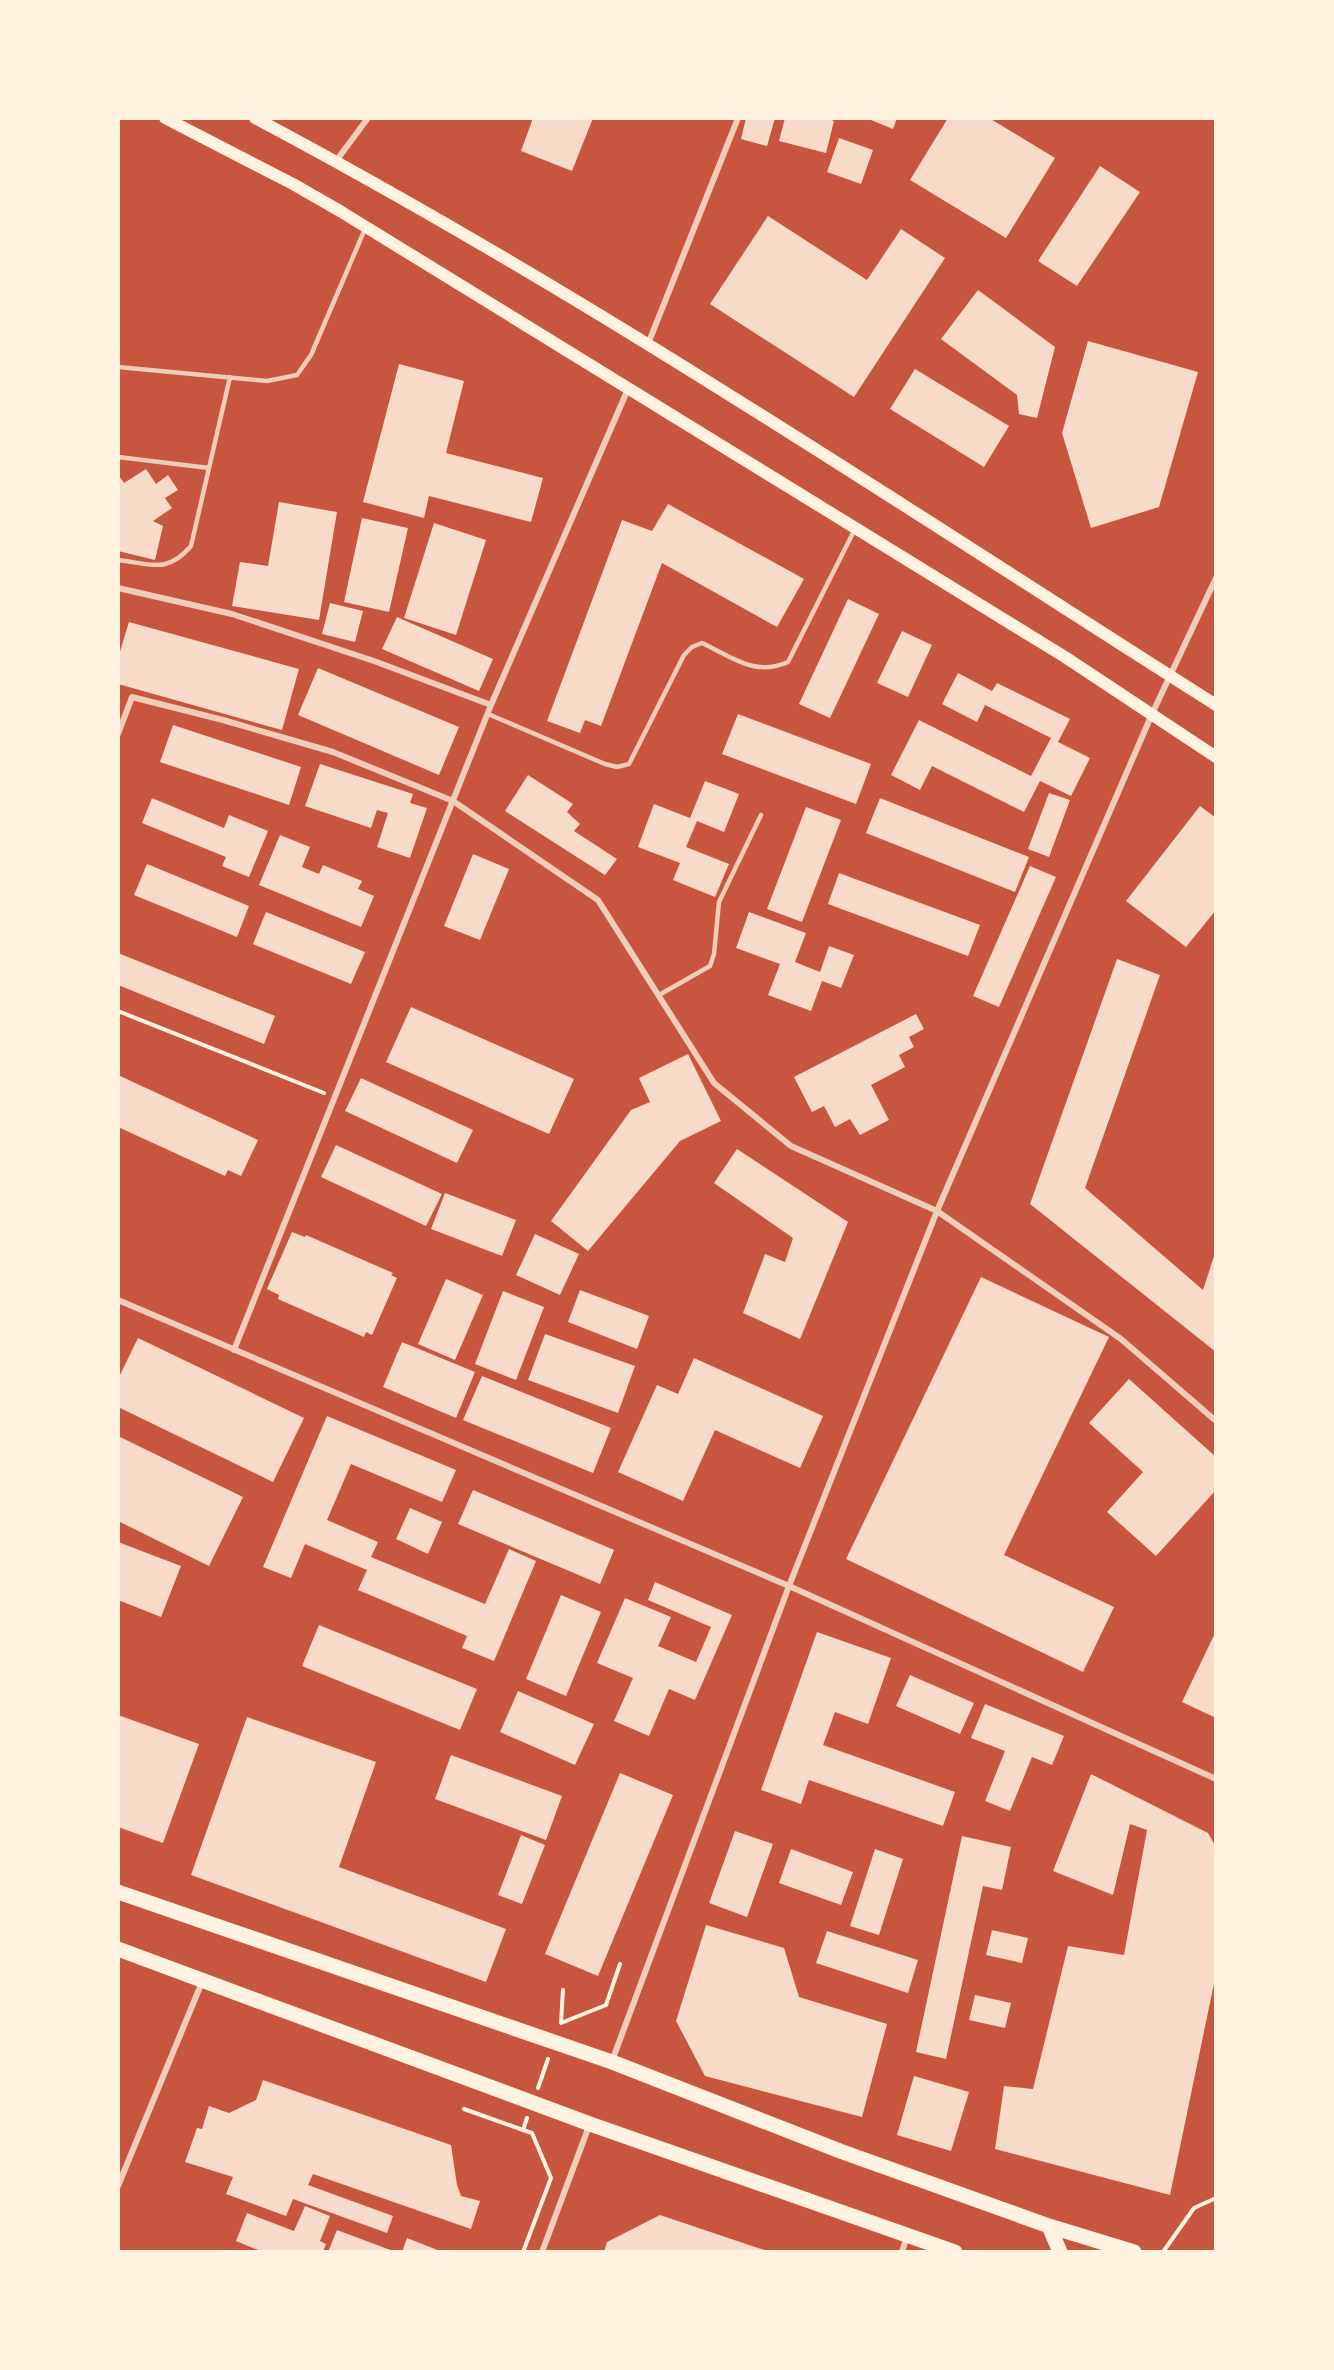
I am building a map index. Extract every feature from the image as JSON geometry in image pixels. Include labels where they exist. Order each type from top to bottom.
[{"type":"main road","points":[[165,118],[293,184],[366,227],[1065,657],[1215,756]]},
{"type":"main road","points":[[255,118],[336,161],[648,344],[1215,705]]},
{"type":"main road","points":[[118,1892],[612,2062],[840,2151],[1049,2226],[1134,2252]]},
{"type":"main road","points":[[118,1950],[590,2124],[955,2252]]},
{"type":"main road","points":[[1049,2226],[1060,2252]]},
{"type":"street","points":[[336,161],[368,118]]},
{"type":"street","points":[[648,344],[738,118]]},
{"type":"street","points":[[234,1350],[491,705],[628,389]]},
{"type":"street","points":[[612,2062],[789,1586],[937,1210],[1152,714],[1215,578]]},
{"type":"street","points":[[118,588],[232,614],[374,661],[491,705]]},
{"type":"street","points":[[118,734],[132,698],[223,720],[333,753],[453,801],[598,900],[714,1083],[791,1146],[937,1210],[1121,1339],[1215,1421]]},
{"type":"street","points":[[118,1300],[789,1586],[1215,1779]]},
{"type":"street","points":[[118,2187],[202,1982]]},
{"type":"street","points":[[542,2252],[590,2124]]},
{"type":"street","points":[[902,2252],[907,2235]]},
{"type":"lane","points":[[118,367],[267,381],[297,375],[311,356],[366,227]]},
{"type":"lane","points":[[118,560],[165,566],[181,558],[191,546],[230,377]]},
{"type":"lane","points":[[118,457],[209,468]]},
{"type":"lane","points":[[488,714],[605,764],[617,767],[629,764],[684,655],[692,647],[702,643],[757,669],[773,669],[788,662],[855,529]]},
{"type":"lane","points":[[659,995],[710,966],[714,954],[719,902],[761,814]]},
{"type":"path","points":[[118,1011],[334,1098]]},
{"type":"path","points":[[561,2023],[606,2005],[620,1964]]},
{"type":"path","points":[[557,2034],[561,2023],[563,1990]]},
{"type":"path","points":[[534,2098],[549,2055]]},
{"type":"path","points":[[464,2109],[532,2133],[551,2178],[523,2252]]},
{"type":"path","points":[[523,2130],[531,2109]]},
{"type":"path","points":[[1163,2252],[1194,2208],[1215,2198]]},
{"type":"building","points":[[533,118],[593,118],[572,171],[521,151]]},
{"type":"building","points":[[746,118],[775,118],[767,146],[741,139]]},
{"type":"building","points":[[785,118],[826,118],[834,121],[826,153],[779,141]]},
{"type":"building","points":[[866,118],[897,118],[893,129]]},
{"type":"building","points":[[948,118],[989,118],[1055,158],[1006,238],[910,180]]},
{"type":"building","points":[[839,138],[873,150],[861,184],[827,172]]},
{"type":"building","points":[[1100,166],[1140,192],[1077,286],[1038,261]]},
{"type":"building","points":[[768,216],[867,280],[901,229],[945,258],[854,397],[710,304]]},
{"type":"building","points":[[978,290],[1055,347],[1037,418],[1019,414],[1017,395],[941,339]]},
{"type":"building","points":[[1088,341],[1198,372],[1159,507],[1091,528],[1062,433]]},
{"type":"building","points":[[399,364],[464,381],[446,453],[543,478],[531,522],[429,496],[424,518],[363,502]]},
{"type":"building","points":[[915,369],[1009,426],[984,467],[890,409]]},
{"type":"building","points":[[146,469],[156,484],[168,475],[178,490],[165,498],[172,508],[153,521],[163,526],[155,560],[118,551],[118,475],[124,483]]},
{"type":"building","points":[[279,502],[337,512],[319,620],[232,606],[240,562],[268,566]]},
{"type":"building","points":[[668,504],[804,579],[777,627],[662,563],[601,726],[585,720],[580,733],[547,721],[622,520],[652,531]]},
{"type":"building","points":[[362,518],[408,528],[389,612],[344,602]]},
{"type":"building","points":[[434,523],[486,540],[456,635],[404,618]]},
{"type":"building","points":[[848,599],[879,614],[830,718],[799,704]]},
{"type":"building","points":[[330,603],[363,611],[355,642],[322,634]]},
{"type":"building","points":[[397,617],[493,659],[479,691],[382,649]]},
{"type":"building","points":[[129,622],[299,669],[282,730],[118,684],[118,658]]},
{"type":"building","points":[[902,631],[932,645],[908,697],[877,683]]},
{"type":"building","points":[[318,668],[459,727],[439,775],[298,715]]},
{"type":"building","points":[[958,673],[992,691],[997,683],[1070,719],[1058,742],[1090,758],[1071,796],[1040,781],[1024,812],[932,766],[920,790],[891,775],[919,720],[1031,776],[1051,738],[985,705],[977,722],[942,704]]},
{"type":"building","points":[[738,714],[871,764],[856,804],[722,754]]},
{"type":"building","points":[[173,725],[301,767],[289,805],[160,762]]},
{"type":"building","points":[[320,764],[413,794],[410,803],[427,808],[410,858],[377,847],[388,813],[377,810],[371,828],[305,806]]},
{"type":"building","points":[[528,775],[573,804],[567,812],[580,824],[574,831],[617,859],[605,875],[505,811]]},
{"type":"building","points":[[705,781],[739,794],[724,832],[697,821],[686,847],[729,864],[715,897],[673,880],[680,863],[638,847],[654,804],[690,818]]},
{"type":"building","points":[[1049,793],[1070,800],[1049,857],[1028,849]]},
{"type":"building","points":[[152,798],[224,828],[229,815],[268,831],[249,877],[222,866],[226,857],[142,823]]},
{"type":"building","points":[[880,798],[1029,857],[1015,892],[866,833]]},
{"type":"building","points":[[1200,806],[1216,818],[1216,910],[1186,947],[1126,901]]},
{"type":"building","points":[[806,807],[841,820],[802,922],[767,909]]},
{"type":"building","points":[[280,835],[310,847],[302,867],[319,874],[323,865],[362,881],[358,889],[374,896],[361,927],[259,885]]},
{"type":"building","points":[[473,854],[509,869],[480,940],[444,926]]},
{"type":"building","points":[[147,864],[249,906],[237,937],[134,895]]},
{"type":"building","points":[[1030,866],[1056,877],[999,1007],[973,996]]},
{"type":"building","points":[[839,873],[980,925],[968,956],[828,904]]},
{"type":"building","points":[[266,912],[365,952],[351,984],[253,944]]},
{"type":"building","points":[[749,912],[806,933],[795,962],[820,972],[829,946],[854,955],[841,988],[822,981],[811,1011],[768,995],[780,964],[736,948]]},
{"type":"building","points":[[118,953],[275,1016],[264,1044],[118,985]]},
{"type":"building","points":[[1117,959],[1160,975],[1085,1188],[1203,1290],[1216,1250],[1216,1352],[1030,1204]]},
{"type":"building","points":[[411,1007],[574,1079],[549,1134],[386,1062]]},
{"type":"building","points":[[916,1014],[924,1029],[909,1037],[914,1047],[899,1055],[905,1067],[871,1085],[889,1120],[860,1135],[850,1119],[835,1127],[824,1106],[812,1112],[794,1077]]},
{"type":"building","points":[[688,1054],[721,1121],[680,1141],[588,1251],[551,1221],[631,1110],[650,1102],[639,1078]]},
{"type":"building","points":[[118,1075],[258,1140],[241,1176],[228,1170],[225,1176],[118,1127]]},
{"type":"building","points":[[361,1078],[473,1130],[457,1163],[345,1111]]},
{"type":"building","points":[[336,1145],[442,1194],[426,1226],[321,1177]]},
{"type":"building","points":[[737,1149],[848,1222],[800,1339],[743,1313],[765,1254],[785,1262],[793,1238],[714,1183]]},
{"type":"building","points":[[445,1193],[516,1220],[502,1256],[431,1229]]},
{"type":"building","points":[[292,1232],[305,1237],[306,1235],[393,1273],[391,1275],[397,1278],[372,1335],[366,1332],[364,1337],[278,1299],[279,1295],[267,1289]]},
{"type":"building","points":[[535,1234],[579,1254],[560,1295],[516,1275]]},
{"type":"building","points":[[981,1277],[1109,1337],[1004,1555],[1114,1607],[1083,1672],[846,1559]]},
{"type":"building","points":[[446,1279],[483,1295],[455,1360],[418,1344]]},
{"type":"building","points":[[580,1290],[649,1316],[637,1349],[568,1322]]},
{"type":"building","points":[[503,1291],[544,1307],[516,1380],[475,1364]]},
{"type":"building","points":[[545,1334],[635,1366],[618,1413],[528,1380]]},
{"type":"building","points":[[138,1338],[304,1418],[273,1482],[118,1407],[118,1379]]},
{"type":"building","points":[[402,1342],[475,1372],[456,1418],[383,1387]]},
{"type":"building","points":[[694,1358],[823,1416],[800,1468],[715,1430],[683,1501],[618,1472],[657,1385],[678,1394]]},
{"type":"building","points":[[482,1376],[611,1428],[593,1473],[463,1420]]},
{"type":"building","points":[[1129,1379],[1216,1457],[1216,1490],[1156,1556],[1107,1512],[1143,1472],[1089,1423]]},
{"type":"building","points":[[327,1416],[456,1470],[442,1502],[351,1464],[327,1520],[378,1542],[371,1557],[485,1604],[509,1549],[536,1561],[494,1661],[462,1648],[467,1636],[358,1590],[367,1570],[305,1544],[291,1578],[263,1567]]},
{"type":"building","points":[[118,1436],[243,1497],[209,1566],[118,1521]]},
{"type":"building","points":[[473,1490],[614,1550],[600,1584],[458,1524]]},
{"type":"building","points":[[410,1508],[442,1522],[428,1554],[396,1539]]},
{"type":"building","points":[[118,1542],[181,1566],[161,1617],[118,1600]]},
{"type":"building","points":[[655,1582],[732,1615],[695,1700],[669,1689],[649,1736],[614,1721],[633,1678],[597,1663],[625,1598],[671,1617],[658,1646],[696,1662],[711,1627],[648,1600]]},
{"type":"building","points":[[561,1595],[601,1612],[566,1696],[526,1679]]},
{"type":"building","points":[[319,1625],[477,1689],[460,1730],[302,1666]]},
{"type":"building","points":[[1216,1631],[1216,1718],[1182,1702]]},
{"type":"building","points":[[817,1632],[891,1658],[868,1724],[835,1712],[823,1745],[955,1792],[943,1826],[809,1780],[801,1804],[761,1790]]},
{"type":"building","points":[[910,1675],[974,1703],[960,1734],[896,1706]]},
{"type":"building","points":[[518,1691],[594,1724],[575,1765],[500,1732]]},
{"type":"building","points":[[985,1704],[1064,1736],[1052,1765],[1032,1757],[1010,1811],[985,1801],[1005,1751],[971,1738]]},
{"type":"building","points":[[118,1715],[199,1744],[163,1843],[118,1827]]},
{"type":"building","points":[[247,1717],[376,1762],[339,1867],[506,1929],[486,1982],[191,1875]]},
{"type":"building","points":[[451,1755],[562,1796],[546,1840],[435,1799]]},
{"type":"building","points":[[620,1773],[673,1795],[598,1976],[545,1954]]},
{"type":"building","points":[[1091,1774],[1208,1833],[1216,1847],[1216,1974],[1170,2195],[995,2149],[1004,2086],[1033,2089],[1068,1946],[1124,1955],[1147,1830],[1130,1824],[1113,1895],[1053,1871]]},
{"type":"building","points":[[735,1831],[773,1844],[747,1917],[709,1903]]},
{"type":"building","points":[[521,1835],[545,1845],[522,1904],[498,1895]]},
{"type":"building","points":[[962,1836],[1011,1847],[1002,1890],[983,1886],[946,2059],[916,2052]]},
{"type":"building","points":[[791,1849],[853,1872],[841,1905],[779,1883]]},
{"type":"building","points":[[875,1849],[903,1859],[879,1935],[850,1926]]},
{"type":"building","points":[[706,1925],[784,1948],[799,1997],[887,2024],[862,2117],[705,2076],[676,2021]]},
{"type":"building","points":[[992,1930],[1028,1938],[1022,1963],[986,1955]]},
{"type":"building","points":[[827,1931],[918,1960],[908,1993],[816,1963]]},
{"type":"building","points":[[975,1995],[1011,2003],[1005,2028],[969,2020]]},
{"type":"building","points":[[914,2076],[969,2092],[951,2151],[897,2135]]},
{"type":"building","points":[[263,2080],[451,2145],[457,2185],[461,2196],[480,2201],[471,2229],[313,2174],[308,2185],[393,2216],[387,2233],[293,2199],[286,2216],[226,2194],[233,2177],[185,2162],[197,2128],[202,2129],[209,2106],[229,2113],[256,2100]]},
{"type":"building","points":[[305,2206],[330,2216],[320,2241],[326,2244],[323,2252],[263,2252],[236,2241],[247,2213],[294,2231]]},
{"type":"building","points":[[660,2215],[767,2252],[604,2252],[607,2242]]},
{"type":"building","points":[[337,2230],[393,2251],[393,2252],[328,2252]]},
{"type":"building","points":[[407,2238],[440,2251],[440,2252],[402,2252]]}]
